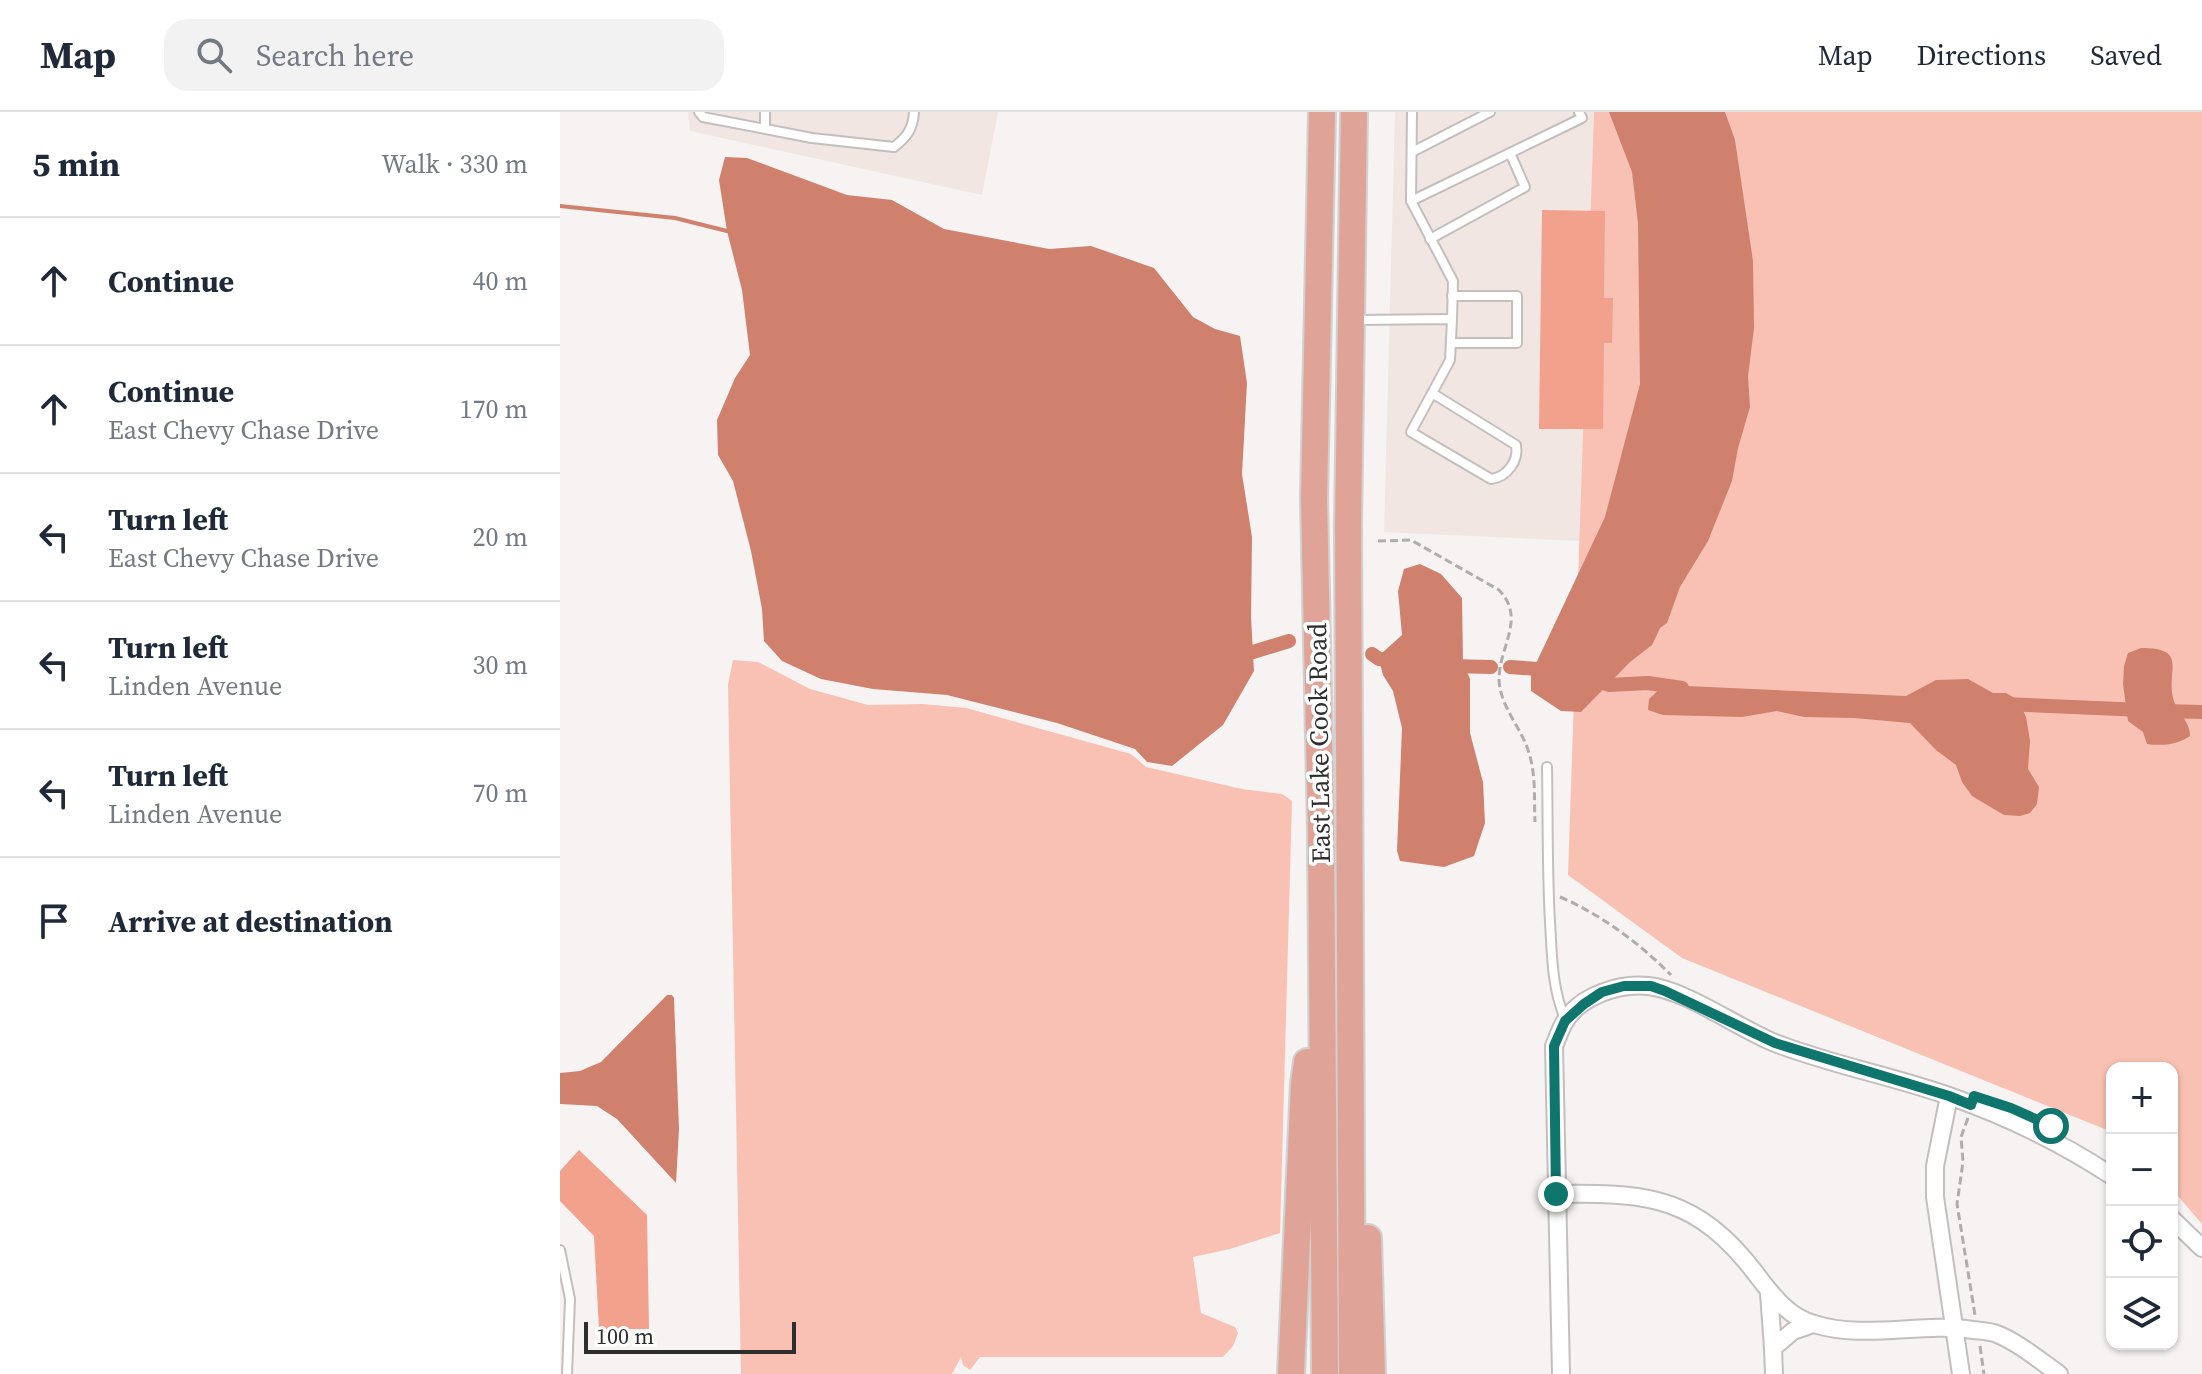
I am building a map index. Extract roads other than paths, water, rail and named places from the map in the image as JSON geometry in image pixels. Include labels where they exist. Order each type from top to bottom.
[{"type":"main road","name":"East Lake Cook Road","points":[[1322,112],[1314,498],[1321,832],[1325,1374]]},
{"type":"main road","name":"East Lake Cook Road","points":[[1352,1374],[1349,1041],[1354,112]]},
{"type":"main road","points":[[1318,319],[1351,320]]},
{"type":"main road","points":[[1291,1374],[1304,1083],[1320,971]]},
{"type":"main road","points":[[1349,1041],[1365,1134],[1372,1374]]},
{"type":"street","points":[[1561,1374],[1554,1046],[1566,1020],[1602,992],[1624,986],[1651,986],[1675,994],[1775,1043],[1971,1105],[2021,1126],[2106,1172]]},
{"type":"street","points":[[1949,1096],[1935,1166],[1935,1197],[1961,1374]]},
{"type":"street","points":[[1556,1194],[1655,1198],[1683,1209],[1724,1239],[1769,1293],[1791,1312],[1813,1324],[1848,1329],[1954,1327],[1996,1333],[2059,1374]]},
{"type":"street","points":[[2178,1225],[2202,1248]]},
{"type":"street","points":[[1769,1293],[1774,1374]]},
{"type":"street","points":[[1773,1348],[1793,1331],[1813,1324]]},
{"type":"lane","points":[[699,112],[703,117],[724,116],[765,129],[812,138],[894,147],[908,136],[914,123],[914,112]]},
{"type":"lane","points":[[765,112],[765,129]]},
{"type":"lane","points":[[1412,112],[1411,201],[1453,281],[1450,360],[1432,393],[1411,432],[1491,479],[1507,474],[1518,453],[1516,445],[1432,393]]},
{"type":"lane","points":[[1412,152],[1490,112]]},
{"type":"lane","points":[[1411,201],[1582,118],[1579,112]]},
{"type":"lane","points":[[1430,239],[1525,187],[1510,153]]},
{"type":"lane","points":[[1451,343],[1517,343],[1517,296],[1452,296]]},
{"type":"lane","points":[[1351,320],[1452,319]]},
{"type":"lane","points":[[1547,767],[1548,889],[1554,979],[1557,1000],[1566,1020]]},
{"type":"lane","points":[[560,1250],[570,1299],[567,1374]]},
{"type":"waterway","points":[[560,206],[675,218],[727,231]]},
{"type":"waterway","points":[[1253,652],[1289,641]]},
{"type":"waterway","points":[[1372,654],[1379,659],[1398,661]]},
{"type":"waterway","points":[[1450,666],[1491,667]]},
{"type":"waterway","points":[[1510,667],[1553,670]]},
{"type":"waterway","points":[[1592,679],[1609,685],[1648,683],[1682,688]]},
{"type":"waterway","points":[[2003,704],[2142,710]]},
{"type":"waterway","points":[[2162,711],[2202,712]]}]
